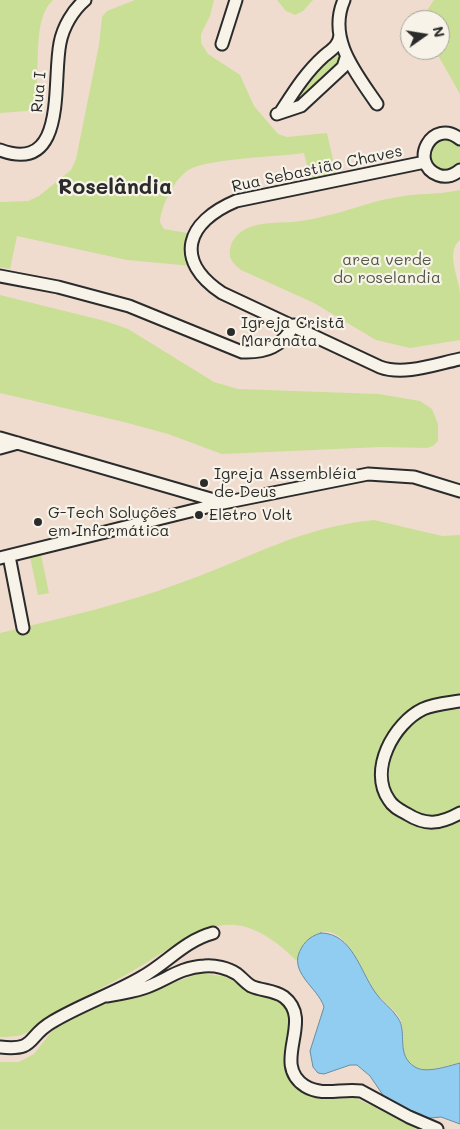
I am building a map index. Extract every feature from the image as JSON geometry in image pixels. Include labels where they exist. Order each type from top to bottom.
[{"type":"street","name":"Rua I","points":[[0,150],[12,154],[27,154],[44,144],[53,115],[60,42],[69,20],[85,0]]},
{"type":"street","points":[[222,44],[236,0]]},
{"type":"street","points":[[344,0],[340,10],[340,35],[346,58],[377,104]]},
{"type":"street","points":[[340,35],[337,45],[318,62],[297,86],[277,114],[304,104],[343,67],[346,58]]},
{"type":"street","name":"Rua Sebastião Chaves","points":[[460,139],[448,133],[433,137],[424,150],[425,162],[430,170],[439,175],[448,176],[460,170]]},
{"type":"street","name":"Rua Sebastião Chaves","points":[[425,162],[236,201],[214,214],[194,232],[191,241],[193,258],[200,271],[211,284],[228,296],[294,325],[387,370],[402,370],[460,359]]},
{"type":"street","points":[[0,276],[129,306],[242,352],[258,352],[279,344],[286,338],[294,325]]},
{"type":"street","points":[[0,438],[223,503]]},
{"type":"street","points":[[0,448],[20,443]]},
{"type":"street","points":[[23,628],[4,557],[223,503],[376,473],[414,477],[460,492]]},
{"type":"street","points":[[460,701],[430,707],[413,714],[388,746],[382,775],[388,799],[399,809],[418,821],[435,823],[460,813]]},
{"type":"street","points":[[0,1047],[18,1048],[27,1046],[50,1023],[107,996],[149,973],[186,945],[213,934]]},
{"type":"street","points":[[107,996],[146,988],[174,972],[196,967],[212,966],[232,971],[251,986],[280,994],[292,1007],[296,1025],[290,1050],[291,1066],[295,1077],[306,1086],[329,1093],[361,1091],[409,1117],[437,1129]]},
{"type":"green space","points":[[0,0],[53,0],[45,11],[40,26],[36,92],[33,103],[27,111],[0,113]]},
{"type":"green space","points":[[135,0],[214,0],[210,16],[201,34],[201,43],[208,54],[240,75],[254,106],[278,134],[287,137],[327,133],[336,173],[310,178],[304,153],[214,162],[190,169],[179,178],[170,192],[163,208],[160,222],[164,229],[187,233],[186,251],[192,266],[127,260],[17,236],[10,269],[0,267],[0,202],[28,201],[39,196],[71,170],[76,159],[99,45],[102,17],[107,11]]},
{"type":"green space","points":[[277,0],[313,0],[303,11],[295,15],[286,11]]},
{"type":"green space","points":[[434,0],[460,0],[460,94],[441,60],[450,60],[450,10],[427,10]]},
{"type":"green space","points":[[334,50],[345,62],[307,100],[296,90]]},
{"type":"green space","points":[[437,137],[460,142],[460,167],[442,174],[426,160]]},
{"type":"green space","name":"area verde do roselandia","points":[[460,190],[460,240],[456,245],[453,258],[460,293],[460,340],[410,348],[376,340],[314,303],[241,270],[230,256],[231,245],[235,237],[249,227],[266,223],[296,222],[313,219],[400,196]]},
{"type":"green space","points":[[0,295],[105,321],[128,329],[214,382],[238,389],[379,394],[420,401],[432,409],[438,424],[438,441],[433,446],[427,448],[381,447],[222,454],[168,434],[0,393]]},
{"type":"green space","points":[[374,520],[442,536],[460,535],[460,1063],[429,1069],[417,1068],[412,1065],[405,1054],[403,1029],[399,1017],[375,992],[351,949],[333,933],[323,932],[309,939],[300,951],[298,962],[274,942],[253,929],[234,925],[216,926],[197,933],[124,976],[53,1013],[26,1033],[12,1037],[0,1037],[0,633],[93,610],[161,590],[299,536],[323,529]]},
{"type":"green space","points":[[41,555],[49,593],[38,595],[30,557]]},
{"type":"green space","points":[[201,973],[226,977],[247,988],[283,1001],[292,1017],[286,1055],[318,1096],[329,1099],[355,1098],[423,1129],[0,1129],[0,1062],[19,1062],[34,1054],[55,1027],[105,1002],[137,995]]},
{"type":"water","points":[[321,933],[332,935],[348,946],[377,996],[398,1018],[402,1030],[403,1050],[409,1062],[415,1067],[425,1070],[460,1063],[460,1124],[441,1117],[420,1119],[385,1098],[370,1076],[357,1065],[350,1065],[324,1074],[318,1073],[313,1067],[310,1051],[324,1007],[300,972],[298,956],[306,942],[313,936]]},
{"type":"place","name":"Igreja Cristã Maranata","points":[[231,332]]},
{"type":"place","name":"Igreja Assembléia de Deus","points":[[204,483]]},
{"type":"place","name":"Eletro Volt","points":[[199,515]]},
{"type":"place","name":"G-Tech Soluções em Informática","points":[[38,522]]},
{"type":"district","name":"Roselândia","points":[[115,188]]}]
